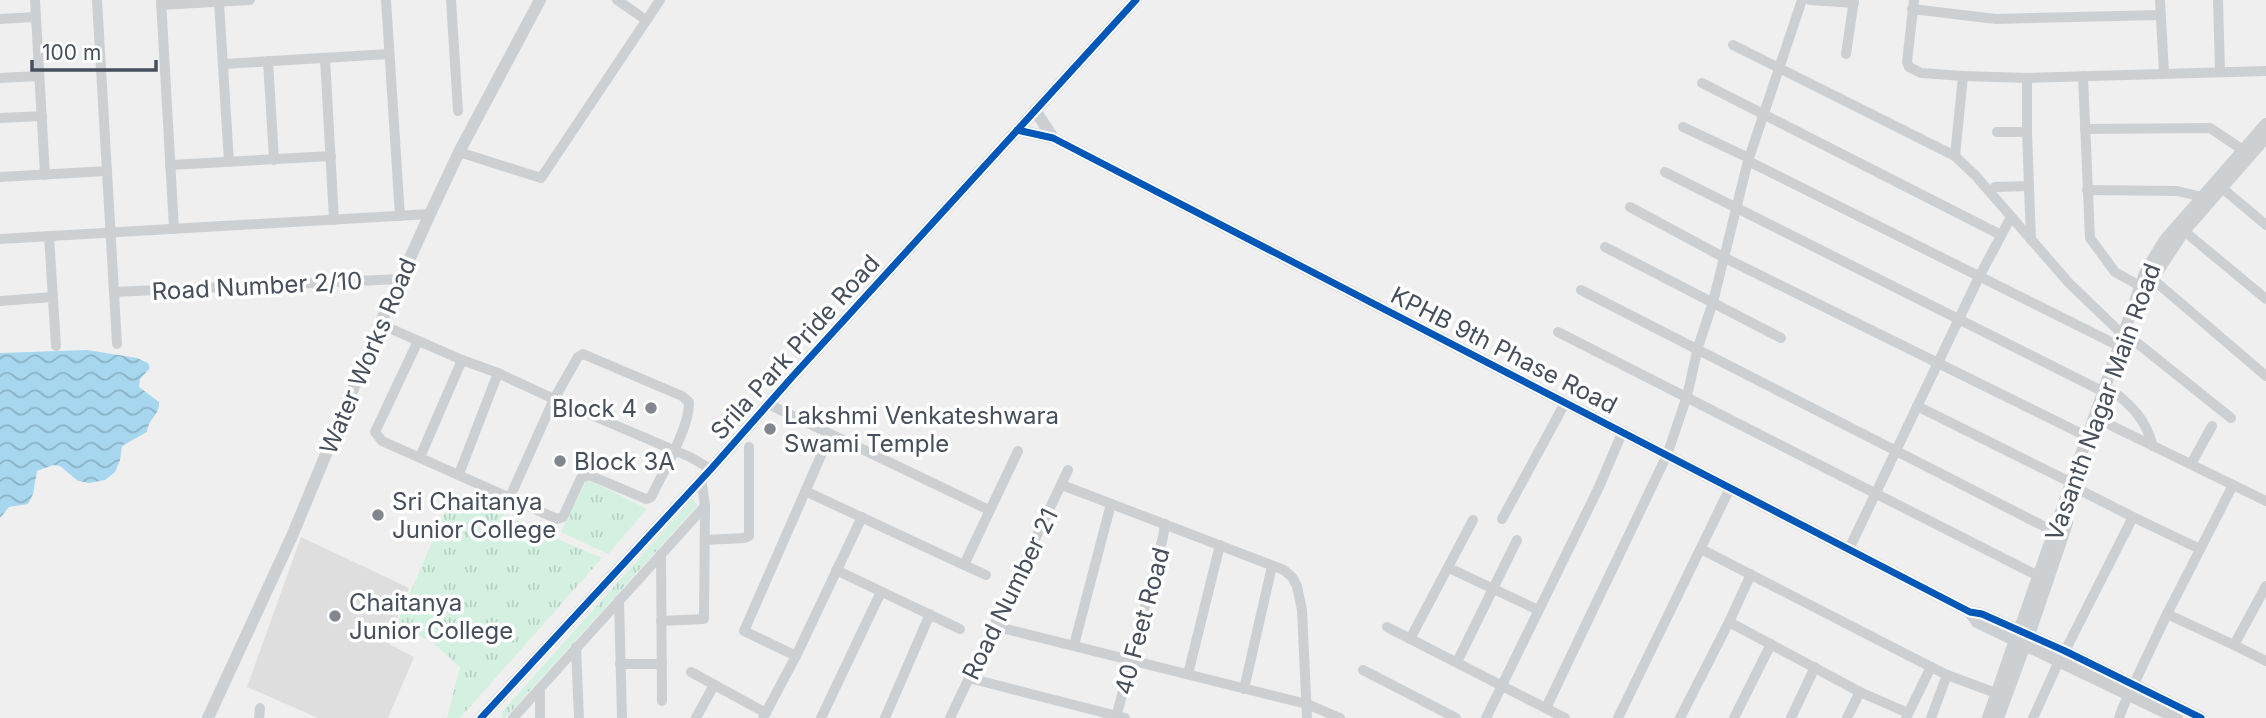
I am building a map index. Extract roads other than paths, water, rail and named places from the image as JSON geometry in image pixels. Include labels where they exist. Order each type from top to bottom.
[{"type":"street","points":[[35,0],[45,175]]},
{"type":"street","points":[[97,0],[117,344]]},
{"type":"street","points":[[174,229],[161,3],[250,0]]},
{"type":"street","points":[[386,0],[400,216]]},
{"type":"street","points":[[451,0],[458,111]]},
{"type":"street","name":"Water Works Road","points":[[208,718],[292,536],[380,324],[430,214],[459,152],[540,0]]},
{"type":"street","points":[[617,0],[646,20]]},
{"type":"street","points":[[459,152],[541,177],[660,0]]},
{"type":"street","name":"Srila Park Pride Road","points":[[481,718],[493,712],[768,404],[1136,0]]},
{"type":"street","points":[[1546,708],[1667,456],[1713,302],[1748,159],[1802,0]]},
{"type":"street","points":[[1810,0],[1854,2],[1846,54]]},
{"type":"street","points":[[2160,0],[2164,73]]},
{"type":"street","points":[[2218,0],[2220,71]]},
{"type":"street","points":[[219,2],[229,162]]},
{"type":"street","points":[[2160,15],[1996,19],[1913,4],[1907,62],[1909,67],[1921,73],[2028,78],[2266,71]]},
{"type":"street","points":[[0,19],[36,17]]},
{"type":"street","points":[[1733,45],[1955,156],[2125,343]]},
{"type":"street","points":[[223,64],[390,54]]},
{"type":"street","points":[[325,58],[334,220]]},
{"type":"street","points":[[268,61],[274,160]]},
{"type":"street","points":[[0,78],[39,76]]},
{"type":"street","points":[[1955,156],[1963,76]]},
{"type":"street","points":[[2083,76],[2090,237],[2115,272],[2146,282],[2266,376]]},
{"type":"street","points":[[2028,78],[2031,240]]},
{"type":"street","points":[[1702,83],[2001,235]]},
{"type":"street","name":"KPHB 9th Phase Road","points":[[1035,110],[1053,138]]},
{"type":"street","points":[[0,118],[41,116]]},
{"type":"street","points":[[1683,127],[1979,277],[2125,343],[2231,418]]},
{"type":"street","points":[[2085,129],[2210,128],[2243,150]]},
{"type":"street","name":"KPHB 9th Phase Road","points":[[1017,130],[1053,138],[1970,612],[1978,622],[1990,623],[2132,690],[2201,718]]},
{"type":"street","name":"Vasanth Nagar Main Road","points":[[2022,638],[2075,486],[2088,437],[2164,241],[2243,150],[2265,130]]},
{"type":"street","name":"Vasanth Nagar Main Road","points":[[2146,282],[2265,130]]},
{"type":"street","points":[[1997,132],[2027,132]]},
{"type":"street","points":[[170,166],[331,156]]},
{"type":"street","points":[[0,177],[107,171]]},
{"type":"street","points":[[1665,172],[2108,391],[2134,408],[2148,429],[2153,446]]},
{"type":"street","points":[[1995,187],[2029,186]]},
{"type":"street","points":[[2222,188],[2266,225]]},
{"type":"street","points":[[2087,190],[2177,191],[2202,197]]},
{"type":"street","points":[[1630,207],[1723,257],[2088,437]]},
{"type":"street","points":[[0,239],[430,214]]},
{"type":"street","points":[[1849,550],[1979,277],[2011,217]]},
{"type":"street","points":[[2184,231],[2266,299]]},
{"type":"street","points":[[49,236],[56,346]]},
{"type":"street","points":[[1605,247],[1782,338]]},
{"type":"street","name":"Road Number 2/10","points":[[114,292],[400,279]]},
{"type":"street","points":[[1581,289],[2055,532]]},
{"type":"street","points":[[0,301],[52,297]]},
{"type":"street","points":[[380,324],[690,457],[706,474],[704,619],[661,621]]},
{"type":"street","points":[[1558,332],[2040,577]]},
{"type":"street","points":[[418,341],[375,432],[382,440],[557,519],[563,517],[581,478],[589,475],[649,498],[673,451],[689,410],[689,402],[682,396],[583,354],[578,357],[554,399],[510,497]]},
{"type":"street","points":[[420,457],[461,360]]},
{"type":"street","points":[[459,474],[498,373]]},
{"type":"street","name":"Vasanth Nagar Main Road","points":[[2022,638],[2055,532],[2102,421],[2108,391]]},
{"type":"street","points":[[1502,519],[1565,403]]},
{"type":"street","points":[[768,404],[989,510]]},
{"type":"street","points":[[1917,406],[2200,549]]},
{"type":"street","points":[[2102,421],[2266,501]]},
{"type":"street","points":[[2191,464],[2212,426]]},
{"type":"street","points":[[1486,718],[1594,498],[1622,433]]},
{"type":"street","points":[[796,656],[744,631],[830,435]]},
{"type":"street","points":[[705,540],[749,536],[749,447]]},
{"type":"street","points":[[964,565],[1018,452]]},
{"type":"street","name":"Road Number 21","points":[[950,718],[1068,470]]},
{"type":"street","points":[[1062,485],[1284,570],[1292,577],[1297,586],[1302,610],[1307,718]]},
{"type":"street","points":[[2119,718],[2233,485]]},
{"type":"street","points":[[1618,718],[1730,488]]},
{"type":"street","points":[[805,491],[986,575]]},
{"type":"street","points":[[1073,645],[1111,504]]},
{"type":"street","points":[[513,718],[705,506]]},
{"type":"street","points":[[691,672],[765,715],[862,517]]},
{"type":"street","points":[[2032,718],[2133,517]]},
{"type":"street","points":[[1410,639],[1473,520]]},
{"type":"street","name":"40 Feet Road","points":[[1119,717],[1165,524]]},
{"type":"street","points":[[1457,662],[1517,540]]},
{"type":"street","points":[[1188,674],[1220,545]]},
{"type":"street","points":[[1701,550],[1947,675],[1996,693]]},
{"type":"street","points":[[661,554],[662,701]]},
{"type":"street","points":[[1244,689],[1272,566]]},
{"type":"street","points":[[1449,568],[1538,610]]},
{"type":"street","points":[[836,570],[960,629]]},
{"type":"street","points":[[1680,718],[1751,574]]},
{"type":"street","points":[[2234,645],[2266,586]]},
{"type":"street","points":[[821,718],[881,592]]},
{"type":"street","points":[[619,600],[622,718]]},
{"type":"street","points":[[885,718],[930,614]]},
{"type":"street","points":[[2168,614],[2266,661]]},
{"type":"street","points":[[1729,622],[1907,715],[1931,667]]},
{"type":"street","points":[[994,626],[1307,704],[1340,718]]},
{"type":"street","points":[[1387,627],[1565,718]]},
{"type":"street","points":[[1988,718],[1996,693],[2022,638]]},
{"type":"street","points":[[1998,718],[2022,638]]},
{"type":"street","points":[[1734,718],[1771,644]]},
{"type":"street","points":[[576,647],[579,718]]},
{"type":"street","points":[[620,664],[662,664]]},
{"type":"street","points":[[1791,718],[1815,667]]},
{"type":"street","points":[[1363,670],[1456,718]]},
{"type":"street","points":[[1931,718],[1947,675]]},
{"type":"street","points":[[970,678],[1119,717]]},
{"type":"street","points":[[696,718],[714,685]]},
{"type":"street","points":[[540,690],[540,718]]},
{"type":"street","name":"KPHB 9th Phase Road","points":[[2132,690],[2177,718]]},
{"type":"street","points":[[1847,718],[1860,692]]},
{"type":"water","points":[[87,350],[137,358],[148,363],[150,368],[140,379],[139,387],[159,402],[147,432],[122,446],[115,472],[105,480],[89,483],[78,481],[60,466],[53,465],[37,471],[33,494],[28,504],[9,507],[0,518],[0,353]]},
{"type":"place","name":"Block 4","points":[[651,408]]},
{"type":"place","name":"Lakshmi Venkateshwara Swami Temple","points":[[770,429]]},
{"type":"place","name":"Block 3A","points":[[560,461]]},
{"type":"place","name":"Sri Chaitanya Junior College","points":[[378,515]]},
{"type":"place","name":"Chaitanya Junior College","points":[[335,616]]}]
